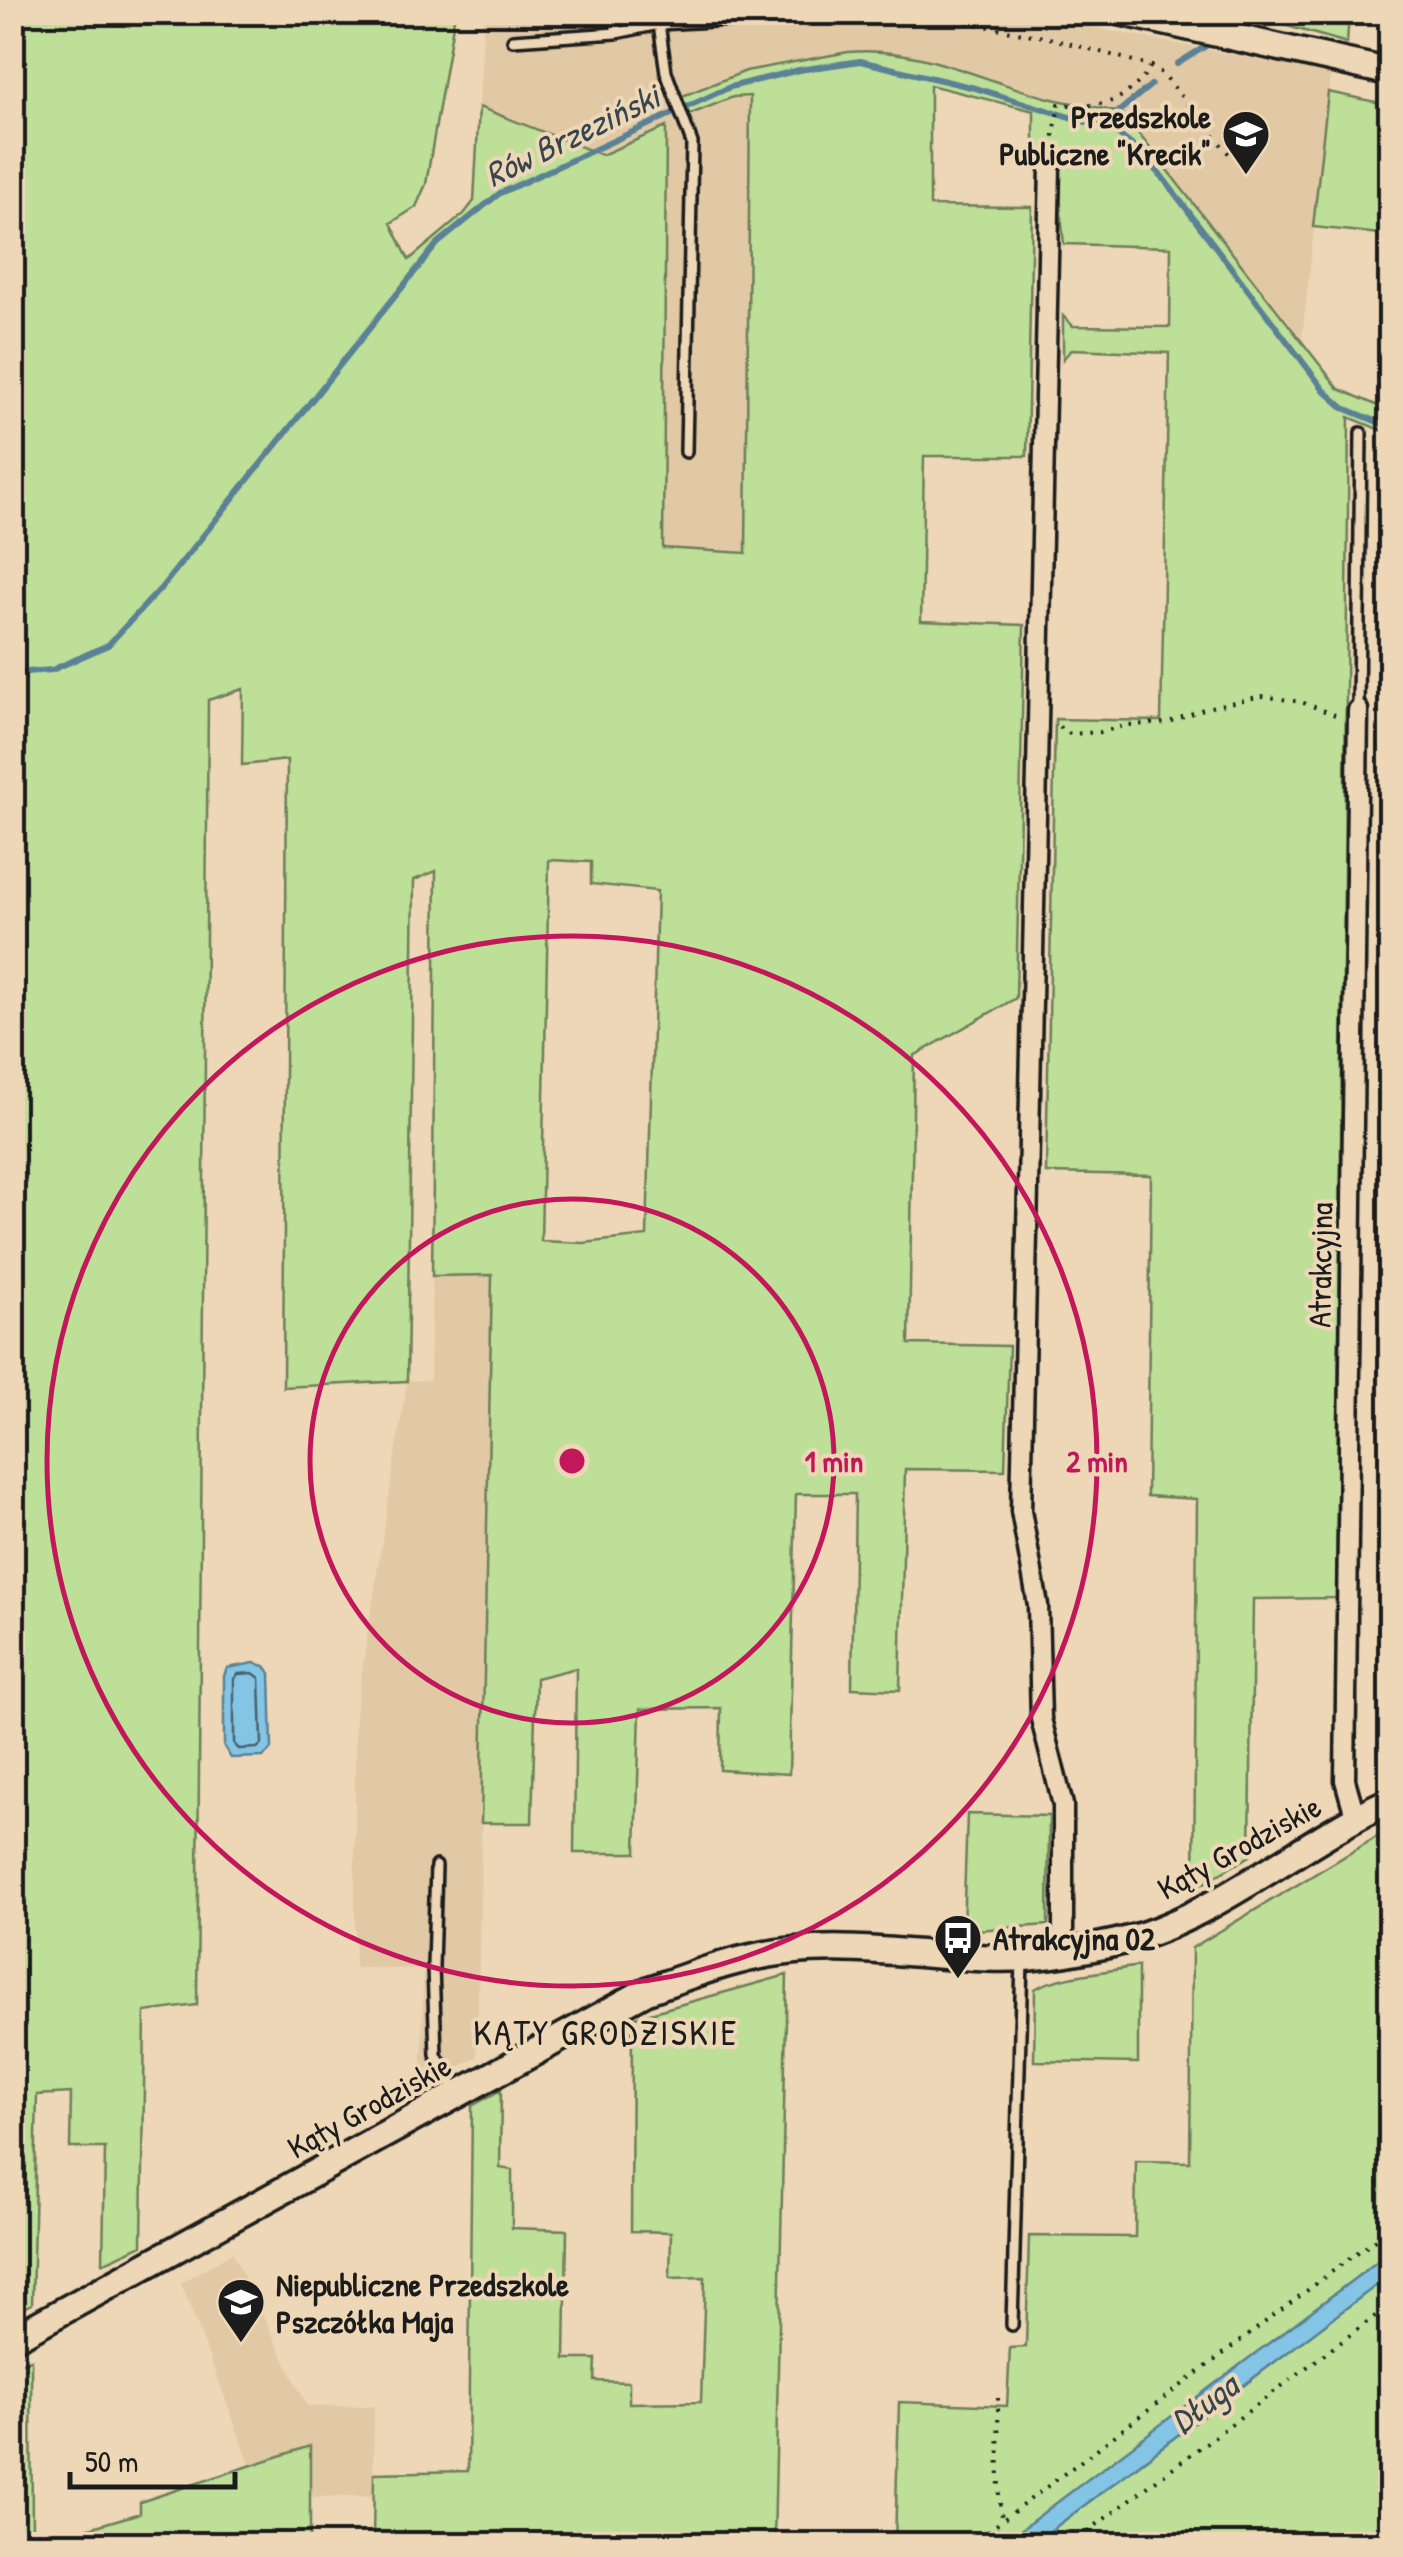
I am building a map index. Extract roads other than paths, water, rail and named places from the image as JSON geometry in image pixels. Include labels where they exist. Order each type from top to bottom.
[{"type":"street","points":[[1121,12],[1210,22],[1241,39],[1390,72]]},
{"type":"street","points":[[1050,166],[1021,1511],[1038,1605],[1041,1719],[1063,1804],[1063,1952]]},
{"type":"street","name":"Atrakcyjna","points":[[1356,1819],[1345,1780],[1358,713]]},
{"type":"street","name":"Kąty Grodziskie","points":[[12,2339],[646,1991],[715,1966],[795,1950],[859,1949],[1023,1958],[1122,1942],[1182,1919],[1390,1801]]},
{"type":"lane","points":[[616,12],[616,34]]},
{"type":"lane","points":[[513,40],[616,34],[659,24],[791,17],[791,12]]},
{"type":"lane","points":[[659,24],[666,72],[692,144],[686,452]]},
{"type":"lane","points":[[1358,713],[1361,433]]},
{"type":"lane","points":[[436,1866],[432,1966],[436,2055],[458,2094]]},
{"type":"lane","points":[[1012,2325],[1023,1958]]},
{"type":"water","points":[[254,1663],[265,1666],[270,1673],[272,1749],[263,1757],[231,1758],[224,1747],[224,1676],[227,1668]]},
{"type":"water","name":"Długa","points":[[1390,2252],[1390,2275],[1033,2544],[1002,2544]]},
{"type":"waterway","name":"Rów Brzeziński","points":[[1233,29],[1254,12]]},
{"type":"waterway","name":"Rów Brzeziński","points":[[1177,64],[1214,41]]},
{"type":"waterway","name":"Rów Brzeziński","points":[[12,673],[52,670],[108,645],[162,587],[437,244],[500,193],[730,87],[799,70],[860,61],[975,88],[1112,130],[1160,174],[1325,391],[1344,408],[1390,427]]},
{"type":"waterway","name":"Rów Brzeziński","points":[[1101,126],[1151,85]]},
{"type":"place","name":"Przedszkole Publiczne \"Krecik\"","points":[[1246,176]]},
{"type":"place","name":"Atrakcyjna 02","points":[[958,1980]]},
{"type":"place","name":"Niepubliczne Przedszkole Pszczółka Maja","points":[[241,2344]]},
{"type":"district","name":"KĄTY GRODZISKIE","points":[[606,2032]]}]
